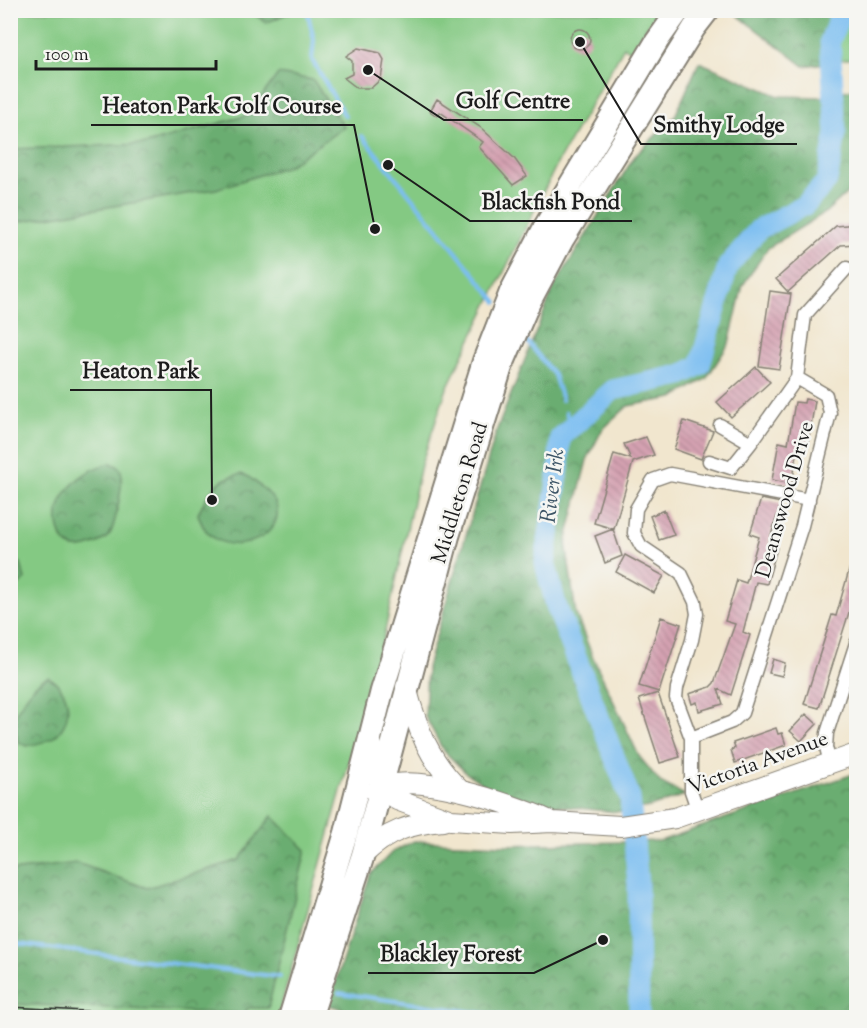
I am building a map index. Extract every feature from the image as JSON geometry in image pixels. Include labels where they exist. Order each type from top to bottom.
[{"type":"highway","name":"Middleton Road","points":[[290,1017],[346,833],[370,738],[461,431],[511,292],[544,226],[657,41],[679,10]]},
{"type":"highway","name":"Middleton Road","points":[[310,1017],[363,855],[406,687],[475,443],[501,367],[529,302],[562,240],[694,28],[708,10]]},
{"type":"main road","points":[[406,687],[426,747],[440,770],[461,791]]},
{"type":"main road","points":[[370,738],[381,788],[406,805],[452,820]]},
{"type":"main road","name":"Victoria Avenue","points":[[552,822],[621,826],[675,818],[856,754]]},
{"type":"main road","points":[[346,833],[381,788],[425,784],[522,807],[552,822]]},
{"type":"main road","points":[[363,855],[379,840],[396,830],[422,823],[452,820],[512,824],[552,822]]},
{"type":"street","points":[[709,461],[731,468],[751,443],[797,378],[805,315],[847,268]]},
{"type":"street","name":"Deanswood Drive","points":[[691,738],[732,723],[742,713],[809,500],[830,406],[826,395],[797,378]]},
{"type":"street","points":[[720,425],[751,443]]},
{"type":"street","points":[[698,811],[691,790],[691,738],[680,714],[677,688],[692,640],[697,614],[695,602],[681,573],[648,552],[637,540],[633,522],[640,501],[653,480],[670,474],[809,500]]},
{"type":"street","points":[[830,764],[826,747],[827,733],[856,643]]},
{"type":"green space","points":[[10,11],[658,11],[631,51],[624,47],[559,160],[447,388],[421,465],[383,640],[278,1017],[11,1017]]},
{"type":"green space","points":[[250,11],[293,11],[266,23]]},
{"type":"green space","points":[[732,11],[837,11],[828,34],[825,63],[804,66]]},
{"type":"green space","points":[[851,11],[856,11],[856,58],[841,60],[839,41]]},
{"type":"green space","points":[[699,62],[779,96],[822,97],[856,88],[856,175],[848,192],[826,212],[768,248],[743,285],[729,344],[706,379],[673,398],[628,406],[602,430],[587,460],[566,543],[576,614],[592,655],[639,756],[660,782],[685,795],[650,807],[616,812],[559,806],[494,791],[466,773],[443,750],[425,716],[427,667],[497,429],[554,287],[634,157],[675,116]]},
{"type":"green space","points":[[278,74],[313,80],[344,127],[288,166],[216,189],[11,223],[11,149],[146,144],[248,115]]},
{"type":"green space","points":[[111,463],[120,468],[122,476],[114,523],[109,535],[91,546],[75,548],[68,546],[62,537],[58,517],[64,496],[79,478]]},
{"type":"green space","points":[[241,474],[260,486],[274,502],[277,517],[270,530],[257,539],[241,544],[223,542],[208,533],[198,514],[214,487],[226,479]]},
{"type":"green space","points":[[11,560],[21,563],[25,580],[11,591]]},
{"type":"green space","points":[[48,677],[56,682],[66,697],[68,705],[65,722],[54,737],[45,742],[27,746],[18,742],[13,720],[32,689]]},
{"type":"green space","points":[[856,773],[856,1017],[373,1018],[328,1005],[370,875],[392,852],[414,841],[505,845],[660,841]]},
{"type":"green space","points":[[272,816],[306,850],[268,1008],[247,1008],[246,1014],[11,1004],[11,871],[77,863],[147,888],[239,860]]},
{"type":"building","points":[[580,29],[587,32],[590,39],[587,46],[580,49],[573,46],[570,39],[573,32]]},
{"type":"building","points":[[358,48],[380,53],[384,60],[381,79],[371,88],[357,88],[344,78],[352,74],[352,61],[346,56]]},
{"type":"building","points":[[437,99],[480,127],[514,158],[527,176],[513,185],[479,147],[483,142],[440,112],[437,116],[430,111]]},
{"type":"building","points":[[856,224],[856,244],[841,245],[788,292],[776,279],[836,226]]},
{"type":"building","points":[[770,291],[791,294],[779,369],[759,366]]},
{"type":"building","points":[[756,367],[770,382],[731,417],[717,402]]},
{"type":"building","points":[[805,399],[815,401],[808,443],[799,442],[792,484],[772,480],[779,442],[788,444],[795,402],[804,403]]},
{"type":"building","points":[[684,421],[713,431],[701,459],[674,449]]},
{"type":"building","points":[[646,437],[654,455],[633,462],[614,529],[594,523],[614,454],[631,459],[624,444]]},
{"type":"building","points":[[761,499],[781,503],[768,545],[777,548],[767,584],[756,582],[743,632],[750,635],[731,695],[718,689],[723,704],[699,711],[697,702],[692,704],[689,694],[710,687],[714,683],[735,624],[725,621],[737,580],[746,583],[759,537],[750,534]]},
{"type":"building","points":[[664,510],[674,535],[659,540],[650,516]]},
{"type":"building","points":[[613,529],[622,556],[605,563],[595,536]]},
{"type":"building","points":[[854,553],[856,553],[856,590],[819,708],[804,704],[832,615],[836,616]]},
{"type":"building","points":[[625,555],[664,576],[654,593],[616,572]]},
{"type":"building","points":[[661,617],[681,624],[659,692],[639,686]]},
{"type":"building","points":[[773,659],[785,663],[782,676],[769,673]]},
{"type":"building","points":[[658,693],[680,757],[660,763],[639,699]]},
{"type":"building","points":[[806,714],[817,724],[801,741],[790,731]]},
{"type":"building","points":[[776,728],[778,734],[782,733],[786,745],[735,763],[731,750],[735,748],[733,743]]},
{"type":"waterway","points":[[307,10],[314,40],[312,60],[345,116]]},
{"type":"waterway","name":"River Irk","points":[[639,1018],[638,884],[630,798],[556,605],[545,563],[559,467],[560,438],[613,390],[681,375],[700,365],[728,266],[759,229],[805,205],[827,181],[836,133],[830,41],[842,10]]},
{"type":"waterway","points":[[362,136],[497,302]]},
{"type":"waterway","points":[[523,336],[554,375],[562,400]]},
{"type":"waterway","points":[[566,412],[571,428]]},
{"type":"waterway","points":[[10,943],[280,977]]},
{"type":"waterway","points":[[339,993],[515,1018]]},
{"type":"tram line","points":[[10,1007],[214,1018]]},
{"type":"place","name":"Smithy Lodge","points":[[580,42]]},
{"type":"place","name":"Golf Centre","points":[[368,70]]},
{"type":"place","name":"Blackfish Pond","points":[[388,165]]},
{"type":"place","name":"Heaton Park Golf Course","points":[[375,229]]},
{"type":"place","name":"Heaton Park","points":[[212,500]]},
{"type":"place","name":"Blackley Forest","points":[[603,940]]}]
